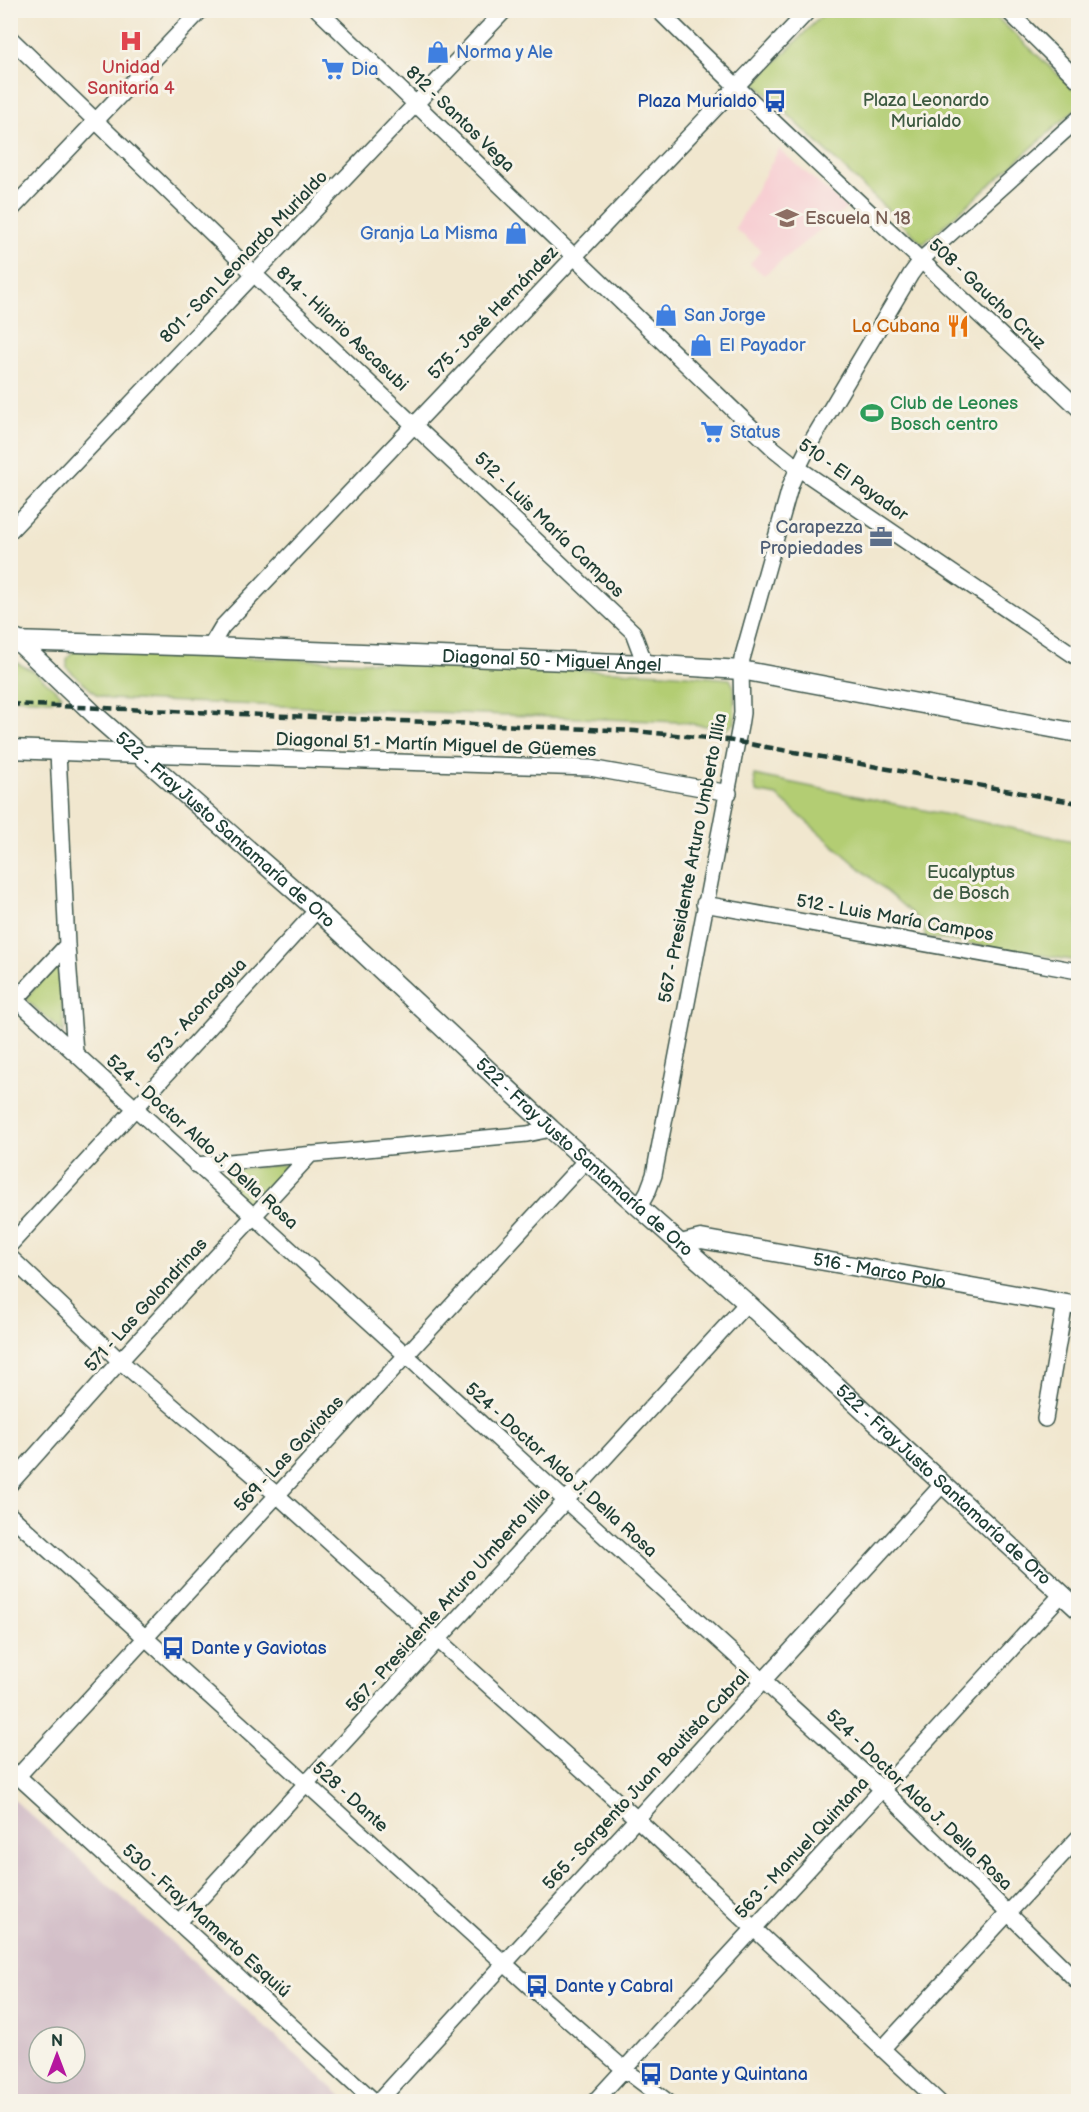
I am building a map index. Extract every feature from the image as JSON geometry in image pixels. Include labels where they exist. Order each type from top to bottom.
[{"type":"street","points":[[10,211],[201,10]]},
{"type":"street","name":"812 - Santos Vega","points":[[318,10],[576,256]]},
{"type":"street","name":"801 - San Leonardo Murialdo","points":[[10,531],[505,10]]},
{"type":"street","name":"508 - Gaucho Cruz","points":[[658,10],[735,87],[922,259],[1078,408]]},
{"type":"street","name":"575 - José Hernández","points":[[210,647],[222,627],[809,10]]},
{"type":"street","points":[[1007,10],[1078,80]]},
{"type":"street","name":"814 - Hilario Ascasubi","points":[[10,38],[255,274],[414,423]]},
{"type":"street","name":"567 - Presidente Arturo Umberto Illia","points":[[639,1207],[654,1175],[704,904],[729,793],[742,713],[741,670],[791,484],[811,442],[922,259],[1078,119]]},
{"type":"street","name":"510 - El Payador","points":[[576,256],[774,449],[798,468],[1078,658]]},
{"type":"street","name":"512 - Luis María Campos","points":[[414,423],[633,632],[645,664]]},
{"type":"street","name":"Diagonal 50 - Miguel Ángel","points":[[13,639],[645,664],[741,670],[1078,733]]},
{"type":"street","name":"522 - Fray Justo Santamaría de Oro","points":[[13,639],[317,910],[551,1130],[587,1159],[747,1303],[1078,1609]]},
{"type":"street","points":[[10,749],[140,754]]},
{"type":"street","points":[[58,752],[67,945],[75,1052]]},
{"type":"street","name":"Diagonal 51 - Martín Miguel de Güemes","points":[[140,754],[590,768],[729,793]]},
{"type":"street","name":"512 - Luis María Campos","points":[[704,904],[1078,971]]},
{"type":"street","name":"573 - Aconcagua","points":[[10,1245],[317,910]]},
{"type":"street","points":[[13,1000],[67,945]]},
{"type":"street","name":"524 - Doctor Aldo J. Della Rosa","points":[[13,1000],[75,1052],[883,1790],[1078,1982]]},
{"type":"street","points":[[196,1164],[551,1130]]},
{"type":"street","name":"571 - Las Golondrinas","points":[[10,1484],[311,1154]]},
{"type":"street","name":"569 - Las Gaviotas","points":[[15,1772],[278,1496],[587,1159]]},
{"type":"street","name":"516 - Marco Polo","points":[[681,1244],[700,1239],[1072,1304]]},
{"type":"street","points":[[10,1257],[120,1361],[278,1496],[638,1820],[939,2102]]},
{"type":"street","name":"567 - Presidente Arturo Umberto Illia","points":[[178,1923],[747,1303]]},
{"type":"street","points":[[1045,1419],[1072,1304]]},
{"type":"street","name":"565 - Sargento Juan Bautista Cabral","points":[[377,2102],[638,1820],[942,1485]]},
{"type":"street","name":"528 - Dante","points":[[10,1515],[503,1964],[624,2069],[668,2102]]},
{"type":"street","name":"563 - Manuel Quintana","points":[[594,2102],[1062,1594]]},
{"type":"street","name":"530 - Fray Mamerto Esquiú","points":[[15,1772],[377,2102]]},
{"type":"street","points":[[883,2048],[1078,1838]]},
{"type":"shaded area","name":"Escuela N 18","points":[[779,149],[847,208],[764,275],[750,264],[761,250],[735,229]]},
{"type":"shaded area","points":[[11,1797],[347,2101],[11,2101]]},
{"type":"green space","name":"Plaza Leonardo Murialdo","points":[[826,11],[990,11],[1078,93],[1078,107],[923,244],[755,83]]},
{"type":"green space","points":[[73,651],[664,673],[730,679],[734,687],[735,723],[727,729],[680,722],[109,699],[97,695],[67,668],[67,659]]},
{"type":"green space","points":[[11,660],[33,671],[62,695],[52,700],[11,698]]},
{"type":"green space","name":"Eucalyptus de Bosch","points":[[754,775],[1078,842],[1078,961],[925,937],[924,924],[777,796],[756,792]]},
{"type":"green space","points":[[59,961],[64,1033],[25,999]]},
{"type":"green space","points":[[295,1164],[251,1208],[207,1171]]},
{"type":"railway","points":[[10,704],[635,731],[727,740],[1078,803]]},
{"type":"place","name":"Unidad Sanitaria 4","points":[[131,41]]},
{"type":"place","name":"Norma y Ale","points":[[438,52]]},
{"type":"place","name":"Dia","points":[[333,69]]},
{"type":"place","name":"Plaza Murialdo","points":[[775,101]]},
{"type":"place","name":"Escuela N 18","points":[[787,218]]},
{"type":"place","name":"Granja La Misma","points":[[516,233]]},
{"type":"place","name":"San Jorge","points":[[666,315]]},
{"type":"place","name":"La Cubana","points":[[958,326]]},
{"type":"place","name":"El Payador","points":[[701,345]]},
{"type":"place","name":"Club de Leones Bosch centro","points":[[872,413]]},
{"type":"place","name":"Status","points":[[712,432]]},
{"type":"place","name":"Carapezza Propiedades","points":[[881,537]]},
{"type":"place","name":"Dante y Gaviotas","points":[[173,1648]]},
{"type":"place","name":"Dante y Cabral","points":[[537,1986]]},
{"type":"place","name":"Dante y Quintana","points":[[651,2074]]}]
